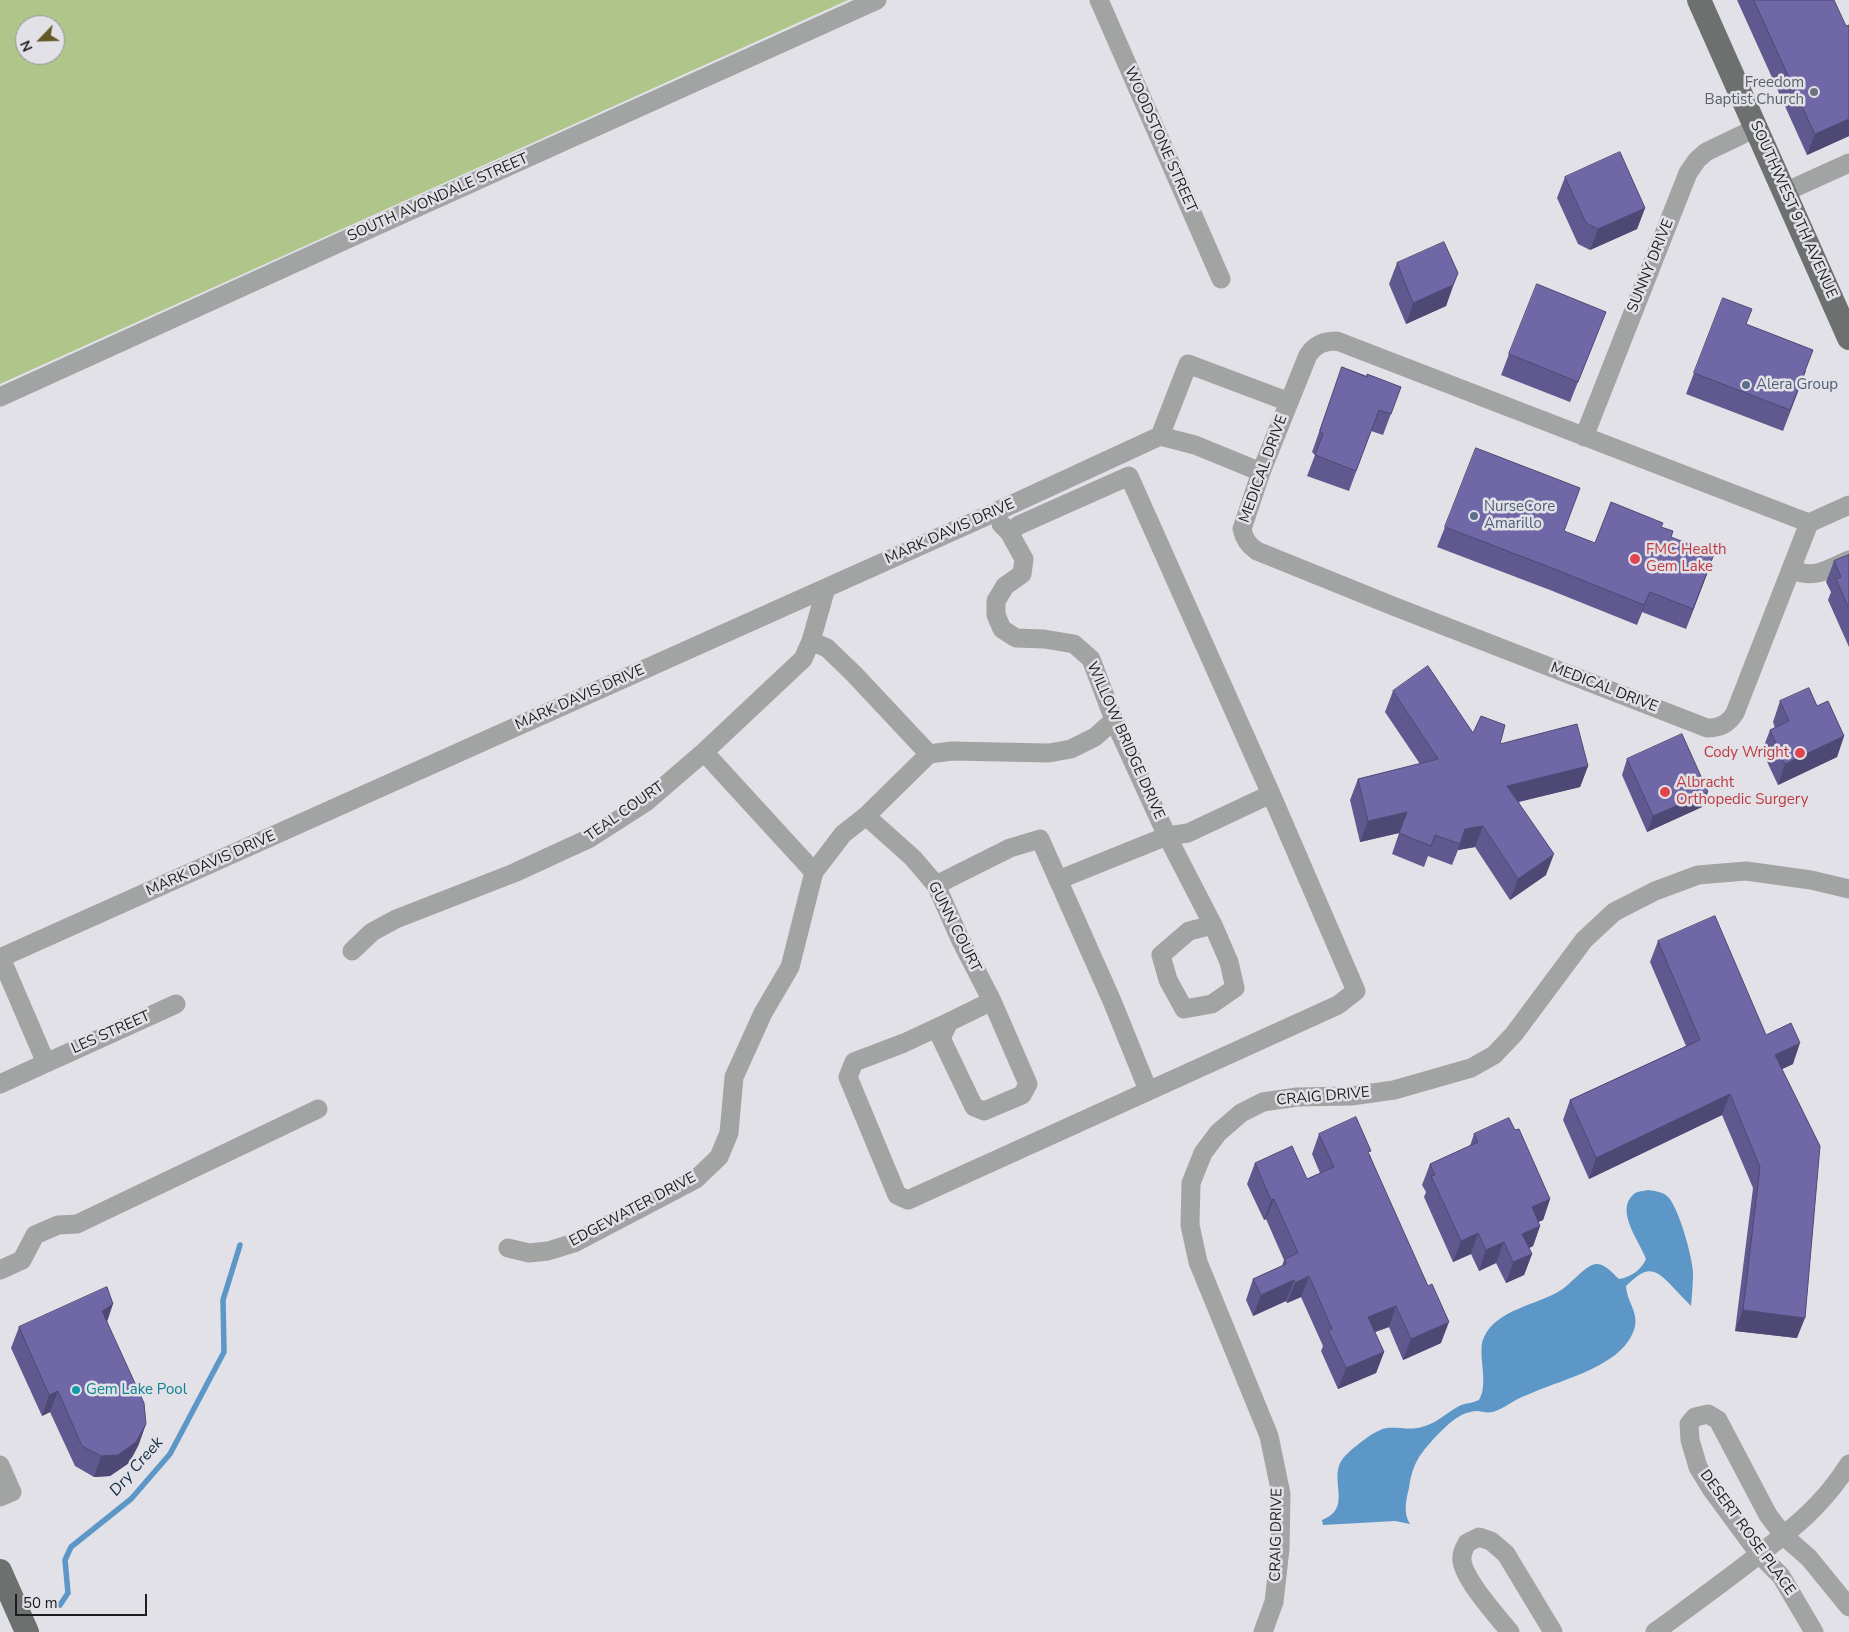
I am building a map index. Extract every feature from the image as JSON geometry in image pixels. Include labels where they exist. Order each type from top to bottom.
[{"type":"main road","name":"SOUTHWEST 9TH AVENUE","points":[[1699,0],[1786,192],[1849,338]]},
{"type":"main road","points":[[0,1571],[27,1632]]},
{"type":"street","name":"SOUTH AVONDALE STREET","points":[[0,397],[387,220],[878,0]]},
{"type":"street","name":"WOODSTONE STREET","points":[[1099,0],[1221,279]]},
{"type":"street","name":"SUNNY DRIVE","points":[[1584,437],[1688,173],[1697,160],[1706,152],[1756,128]]},
{"type":"street","points":[[1786,192],[1849,163]]},
{"type":"street","name":"MEDICAL DRIVE","points":[[1327,341],[1337,341],[1809,523],[1735,713],[1725,724],[1716,728],[1707,728],[1257,551],[1249,545],[1242,529],[1261,472],[1289,402],[1308,355],[1313,348],[1327,341]]},
{"type":"street","points":[[1261,472],[1195,445],[1160,436],[1188,364],[1289,402]]},
{"type":"street","name":"MARK DAVIS DRIVE","points":[[0,958],[991,514],[1160,436]]},
{"type":"street","points":[[992,1001],[904,1043],[854,1062],[848,1077],[897,1195],[908,1200],[1338,1005],[1356,991],[1271,794],[1129,476],[1020,525],[1009,532]]},
{"type":"street","points":[[1809,523],[1849,505]]},
{"type":"street","name":"WILLOW BRIDGE DRIVE","points":[[991,514],[1009,532],[1024,559],[1022,574],[1005,586],[996,601],[996,616],[1002,629],[1016,638],[1044,639],[1074,644],[1091,659],[1114,720],[1167,836],[1213,925],[1229,962],[1235,988],[1212,1004],[1184,1009],[1168,980],[1161,955],[1189,932],[1213,925]]},
{"type":"street","points":[[1791,570],[1812,575],[1849,560]]},
{"type":"street","name":"TEAL COURT","points":[[352,952],[372,932],[396,919],[514,873],[590,838],[646,802],[704,752],[803,659],[811,641],[826,588]]},
{"type":"street","points":[[811,641],[826,648],[854,674],[929,754],[952,751],[1048,753],[1071,749],[1095,737],[1114,720]]},
{"type":"street","points":[[704,752],[814,872]]},
{"type":"street","name":"EDGEWATER DRIVE","points":[[508,1248],[529,1253],[548,1251],[574,1243],[696,1179],[719,1158],[729,1133],[734,1077],[763,1013],[790,967],[814,872],[843,834],[866,816],[929,754]]},
{"type":"street","points":[[1058,880],[1167,836],[1188,833],[1271,794]]},
{"type":"street","name":"GUNN COURT","points":[[866,816],[913,858],[936,885],[961,941],[992,1001],[1028,1084],[1022,1095],[984,1110],[974,1107],[941,1038],[949,1022]]},
{"type":"street","points":[[936,885],[1010,848],[1040,839],[1112,1001],[1148,1090]]},
{"type":"street","name":"CRAIG DRIVE","points":[[1263,1632],[1274,1602],[1280,1549],[1281,1494],[1269,1436],[1198,1262],[1190,1225],[1191,1183],[1202,1153],[1218,1134],[1241,1113],[1263,1102],[1297,1097],[1351,1096],[1394,1090],[1471,1068],[1494,1055],[1514,1034],[1584,940],[1614,912],[1655,891],[1698,875],[1746,871],[1811,880],[1849,889]]},
{"type":"street","points":[[0,958],[46,1063]]},
{"type":"street","name":"LES STREET","points":[[0,1084],[176,1004]]},
{"type":"street","points":[[0,1270],[22,1260],[35,1235],[58,1225],[77,1224],[318,1109]]},
{"type":"street","name":"DESERT ROSE PLACE","points":[[1814,1632],[1781,1576],[1760,1554],[1712,1490],[1698,1467],[1690,1440],[1689,1424],[1695,1417],[1708,1414],[1718,1420],[1768,1515],[1784,1536],[1809,1558],[1849,1607]]},
{"type":"street","points":[[1655,1632],[1784,1536],[1812,1512],[1836,1485],[1849,1464]]},
{"type":"street","points":[[0,1465],[12,1492],[0,1497]]},
{"type":"street","points":[[1510,1632],[1467,1575],[1462,1563],[1462,1554],[1467,1543],[1479,1537],[1490,1541],[1506,1554],[1553,1632]]},
{"type":"green space","points":[[0,0],[848,0],[0,384]]},
{"type":"water","points":[[1648,1190],[1665,1194],[1673,1204],[1681,1222],[1692,1264],[1691,1306],[1663,1277],[1652,1271],[1642,1273],[1626,1286],[1634,1311],[1634,1332],[1621,1350],[1610,1359],[1493,1412],[1476,1411],[1464,1414],[1455,1419],[1437,1435],[1421,1454],[1412,1473],[1406,1506],[1406,1515],[1410,1524],[1395,1521],[1323,1525],[1322,1520],[1332,1514],[1337,1507],[1340,1463],[1360,1443],[1382,1429],[1425,1426],[1461,1405],[1479,1400],[1483,1381],[1482,1342],[1490,1328],[1498,1320],[1561,1290],[1584,1270],[1593,1265],[1600,1264],[1619,1279],[1631,1275],[1639,1269],[1646,1259],[1630,1226],[1627,1209],[1629,1201],[1634,1194]]},
{"type":"building","name":"Freedom Baptist Church","points":[[1754,0],[1834,0],[1846,26],[1849,25],[1849,119],[1815,134]]},
{"type":"building","points":[[1620,152],[1645,208],[1598,229],[1586,223],[1565,177]]},
{"type":"building","points":[[1444,242],[1458,273],[1453,285],[1413,303],[1397,263]]},
{"type":"building","points":[[1537,284],[1606,312],[1578,382],[1509,354]]},
{"type":"building","points":[[1723,298],[1752,309],[1746,324],[1813,350],[1790,410],[1694,373]]},
{"type":"building","points":[[1342,367],[1401,387],[1391,414],[1379,410],[1356,471],[1315,455],[1323,434],[1320,431]]},
{"type":"building","points":[[1476,448],[1580,488],[1564,531],[1595,543],[1611,502],[1663,523],[1661,527],[1673,531],[1671,537],[1714,554],[1693,609],[1650,592],[1644,605],[1445,527]]},
{"type":"building","points":[[1849,555],[1849,609],[1836,579],[1841,577],[1834,561]]},
{"type":"building","points":[[1428,666],[1473,733],[1481,716],[1505,725],[1500,744],[1577,724],[1588,766],[1507,786],[1554,854],[1518,879],[1483,826],[1465,829],[1460,844],[1435,835],[1431,846],[1399,833],[1407,812],[1368,821],[1358,779],[1438,759],[1393,691]]},
{"type":"building","points":[[1809,688],[1817,706],[1828,701],[1844,736],[1785,764],[1770,730],[1789,721],[1780,701]]},
{"type":"building","points":[[1682,734],[1708,792],[1653,816],[1627,759]]},
{"type":"building","points":[[1715,916],[1766,1035],[1791,1023],[1800,1043],[1775,1055],[1820,1146],[1805,1318],[1743,1310],[1760,1167],[1730,1094],[1596,1158],[1570,1100],[1700,1040],[1658,941]]},
{"type":"building","points":[[1356,1117],[1371,1151],[1368,1152],[1428,1286],[1432,1284],[1449,1322],[1411,1339],[1396,1306],[1368,1317],[1384,1352],[1346,1368],[1328,1330],[1332,1329],[1309,1276],[1295,1283],[1294,1280],[1261,1295],[1253,1279],[1286,1264],[1285,1259],[1298,1253],[1274,1199],[1271,1200],[1255,1163],[1292,1146],[1307,1179],[1334,1167],[1319,1134]]},
{"type":"building","points":[[1509,1118],[1515,1130],[1519,1129],[1550,1199],[1532,1207],[1540,1226],[1522,1234],[1532,1254],[1513,1262],[1504,1242],[1486,1250],[1478,1233],[1461,1241],[1431,1176],[1435,1175],[1430,1164],[1478,1142],[1474,1134]]},
{"type":"building","name":"Gem Lake Pool","points":[[107,1287],[113,1304],[102,1311],[144,1403],[146,1424],[136,1442],[118,1455],[101,1456],[82,1446],[58,1391],[49,1395],[19,1327]]},
{"type":"waterway","name":"Dry Creek","points":[[60,1605],[68,1593],[65,1560],[71,1547],[131,1499],[170,1454],[224,1352],[223,1300],[240,1245]]},
{"type":"place","name":"Freedom Baptist Church","points":[[1814,92]]},
{"type":"place","name":"Alera Group","points":[[1746,385]]},
{"type":"place","name":"NurseCore Amarillo","points":[[1474,516]]},
{"type":"place","name":"FMC Health Gem Lake","points":[[1635,559]]},
{"type":"place","name":"Cody Wright","points":[[1800,753]]},
{"type":"place","name":"Albracht Orthopedic Surgery","points":[[1665,792]]},
{"type":"place","name":"Gem Lake Pool","points":[[76,1390]]}]
